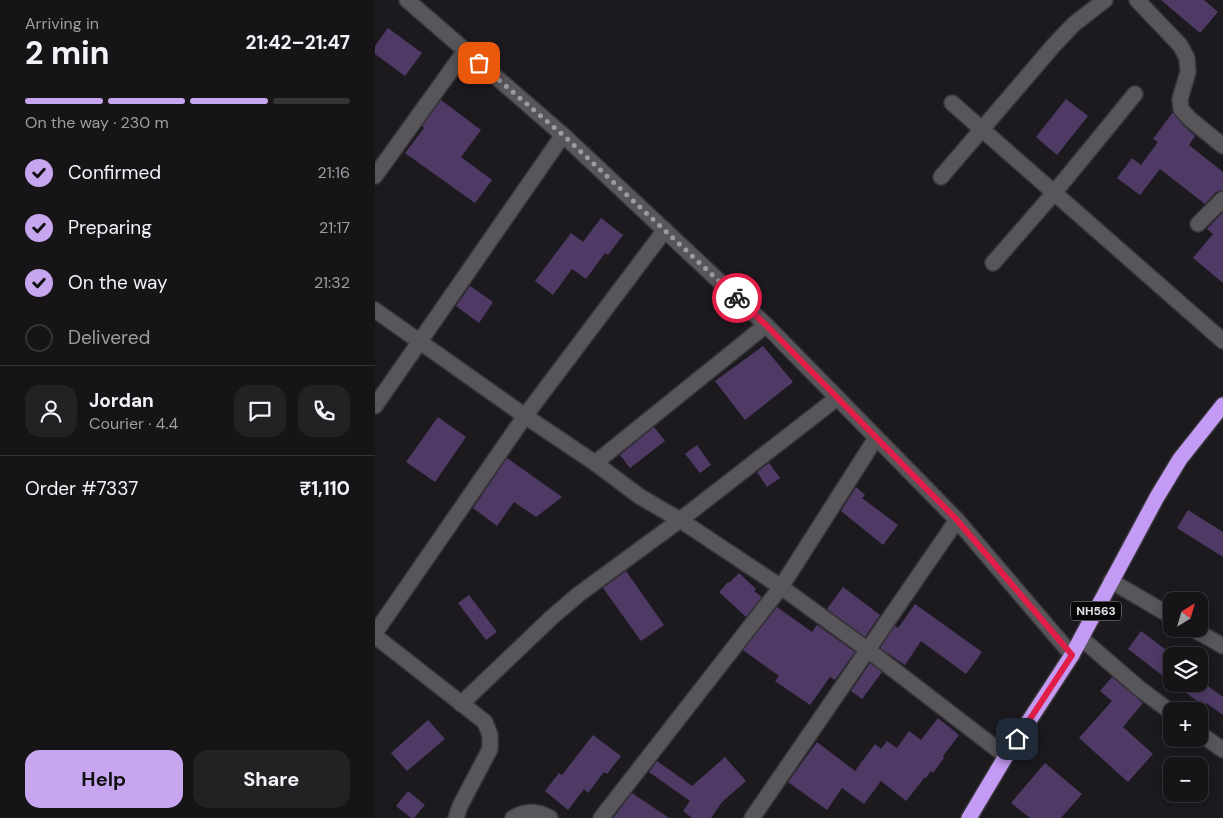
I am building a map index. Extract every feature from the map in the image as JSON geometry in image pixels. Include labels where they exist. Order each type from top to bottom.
[{"type":"highway","name":"NH563","points":[[973,816],[1006,756],[1072,655],[1157,497],[1180,459],[1223,405]]},
{"type":"street","points":[[407,0],[563,135],[766,325],[957,520],[1072,655]]},
{"type":"street","points":[[941,177],[1054,45],[1074,24],[1105,0]]},
{"type":"street","points":[[1137,0],[1180,45],[1187,58],[1188,72],[1180,99],[1181,109],[1190,119],[1223,146]]},
{"type":"street","points":[[375,176],[465,51]]},
{"type":"street","points":[[993,263],[1054,193],[1135,94]]},
{"type":"street","points":[[952,103],[1223,341]]},
{"type":"street","points":[[375,406],[563,135]]},
{"type":"street","points":[[1198,224],[1223,199]]},
{"type":"street","points":[[456,818],[460,806],[490,749],[491,735],[485,722],[375,634],[525,416],[665,230]]},
{"type":"street","points":[[375,310],[595,463],[639,496],[681,520],[781,587],[868,650],[1006,756]]},
{"type":"street","points":[[595,463],[766,325]]},
{"type":"street","points":[[461,704],[565,605],[681,520],[837,398]]},
{"type":"street","points":[[601,818],[781,587],[876,438]]},
{"type":"street","points":[[752,818],[957,520]]},
{"type":"street","points":[[1111,581],[1163,611]]},
{"type":"street","points":[[1207,637],[1223,646]]},
{"type":"street","points":[[1081,638],[1140,689],[1163,706]]},
{"type":"street","points":[[1208,739],[1223,750]]},
{"type":"street","points":[[513,818],[529,812],[539,812],[549,818]]},
{"type":"building","points":[[1161,0],[1204,0],[1218,12],[1200,33]]},
{"type":"building","points":[[388,28],[422,53],[405,76],[375,54],[375,46]]},
{"type":"building","points":[[1066,99],[1088,116],[1057,155],[1036,137]]},
{"type":"building","points":[[441,100],[481,130],[461,157],[492,180],[475,203],[405,153],[424,128],[422,126]]},
{"type":"building","points":[[1173,112],[1195,136],[1189,145],[1223,172],[1223,190],[1216,192],[1205,204],[1160,169],[1140,195],[1117,178],[1132,158],[1141,165],[1158,142],[1153,139]]},
{"type":"building","points":[[1223,212],[1223,283],[1193,258],[1213,234],[1207,229]]},
{"type":"building","points":[[601,218],[623,235],[608,255],[605,253],[586,279],[572,269],[553,295],[535,281],[571,233],[583,242]]},
{"type":"building","points":[[470,286],[493,302],[479,323],[456,306]]},
{"type":"building","points":[[763,346],[793,382],[745,420],[715,381]]},
{"type":"building","points":[[438,417],[466,437],[435,482],[406,462]]},
{"type":"building","points":[[654,427],[665,441],[630,468],[620,455]]},
{"type":"building","points":[[697,445],[711,465],[700,473],[685,454]]},
{"type":"building","points":[[507,458],[562,497],[536,517],[514,502],[497,526],[473,508]]},
{"type":"building","points":[[769,463],[780,478],[767,487],[757,472]]},
{"type":"building","points":[[856,487],[865,495],[862,498],[898,525],[883,545],[841,511]]},
{"type":"building","points":[[1188,510],[1223,532],[1223,557],[1177,528]]},
{"type":"building","points":[[626,571],[664,625],[641,641],[603,588]]},
{"type":"building","points":[[739,573],[756,589],[754,591],[762,597],[746,617],[719,592]]},
{"type":"building","points":[[843,587],[880,615],[865,637],[827,609]]},
{"type":"building","points":[[469,595],[497,632],[486,640],[458,603]]},
{"type":"building","points":[[915,604],[982,652],[966,674],[921,641],[905,665],[880,648],[895,626],[898,628]]},
{"type":"building","points":[[777,607],[812,632],[817,625],[855,652],[835,680],[830,677],[810,705],[775,681],[779,676],[743,650]]},
{"type":"building","points":[[1141,631],[1163,648],[1163,676],[1128,649]]},
{"type":"building","points":[[870,663],[882,672],[862,699],[851,691]]},
{"type":"building","points":[[1112,677],[1143,703],[1123,727],[1153,754],[1128,782],[1079,738],[1112,701],[1100,691]]},
{"type":"building","points":[[1208,686],[1223,697],[1223,715],[1208,704],[1208,702],[1199,702],[1185,692],[1208,692]]},
{"type":"building","points":[[938,718],[959,735],[933,773],[931,771],[925,777],[906,801],[881,781],[864,804],[842,788],[827,810],[788,782],[817,742],[855,771],[875,744],[881,749],[887,741],[897,748],[909,731],[921,740]]},
{"type":"building","points":[[428,720],[445,739],[407,771],[391,753]]},
{"type":"building","points":[[593,735],[621,756],[607,774],[604,772],[588,793],[584,789],[568,810],[545,791],[559,773],[562,775]]},
{"type":"building","points":[[725,757],[746,781],[722,802],[711,818],[692,818],[683,811],[690,801],[649,772],[657,761],[692,786]]},
{"type":"building","points":[[1045,763],[1082,794],[1061,818],[1030,818],[1011,803]]},
{"type":"building","points":[[408,791],[425,805],[414,818],[411,818],[396,806]]},
{"type":"building","points":[[632,793],[669,818],[613,818]]},
{"type":"way so far","points":[[479,63],[563,135],[737,298]]},
{"type":"route","points":[[737,298],[766,325],[957,520],[1072,655],[1017,739]]}]
